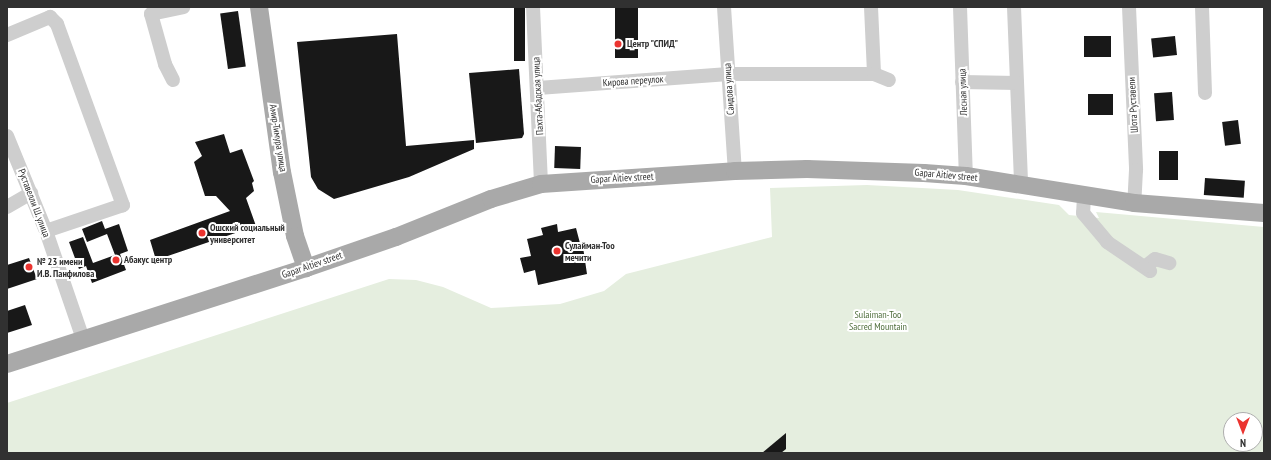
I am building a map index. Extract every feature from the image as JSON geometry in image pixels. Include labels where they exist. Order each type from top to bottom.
[{"type":"main road","name":"Амир-Тимура улица","points":[[259,7],[282,172],[295,236],[306,268]]},
{"type":"main road","name":"Gapar Aitiev street","points":[[7,364],[306,268],[396,236],[491,199],[541,184],[735,171],[822,170],[966,176],[1134,203],[1264,213]]},
{"type":"street","points":[[173,80],[165,64],[151,14],[183,7]]},
{"type":"street","name":"Пахта-Абадская улица","points":[[533,7],[538,88],[541,184]]},
{"type":"street","name":"Саидова улица","points":[[724,7],[735,171]]},
{"type":"street","points":[[871,7],[874,74],[890,80]]},
{"type":"street","name":"Лесная улица","points":[[960,7],[966,176]]},
{"type":"street","points":[[1014,7],[1021,184]]},
{"type":"street","name":"Шота Руставели","points":[[1128,7],[1136,170],[1134,203]]},
{"type":"street","points":[[1202,7],[1206,93]]},
{"type":"street","points":[[7,35],[50,17],[57,24],[123,205],[46,231]]},
{"type":"street","name":"Кирова переулок","points":[[538,88],[728,74],[874,74]]},
{"type":"street","points":[[962,82],[1017,83]]},
{"type":"street","name":"Руставелли Ш. улица","points":[[7,136],[46,231],[83,339]]},
{"type":"street","points":[[7,207],[31,192]]},
{"type":"street","points":[[1084,196],[1083,213],[1107,242],[1148,268],[1155,259],[1169,262]]},
{"type":"green space","name":"Sulaiman-Too Sacred Mountain","points":[[867,185],[958,190],[1059,205],[1069,215],[1099,218],[1096,212],[1264,227],[1264,453],[7,453],[7,403],[389,279],[416,280],[443,287],[491,308],[560,304],[604,291],[626,274],[772,237],[770,188]]},
{"type":"building","points":[[514,7],[525,7],[525,61],[514,61]]},
{"type":"building","points":[[615,7],[638,7],[638,58],[615,58]]},
{"type":"building","points":[[238,11],[246,66],[228,69],[220,14]]},
{"type":"building","points":[[397,34],[406,146],[474,140],[474,149],[409,177],[334,199],[318,189],[311,177],[297,42]]},
{"type":"building","points":[[1084,36],[1111,36],[1111,57],[1084,57]]},
{"type":"building","points":[[1175,36],[1177,55],[1153,57],[1151,39]]},
{"type":"building","points":[[519,69],[524,134],[522,138],[476,143],[469,73]]},
{"type":"building","points":[[1172,92],[1174,120],[1156,121],[1154,93]]},
{"type":"building","points":[[1088,94],[1113,94],[1113,115],[1088,115]]},
{"type":"building","points":[[1238,120],[1241,144],[1225,146],[1222,122]]},
{"type":"building","points":[[224,134],[230,153],[242,149],[254,181],[252,183],[254,191],[246,198],[256,226],[156,260],[150,240],[230,211],[216,196],[205,196],[194,162],[202,156],[195,142]]},
{"type":"building","points":[[555,146],[581,147],[580,169],[554,168]]},
{"type":"building","points":[[1159,151],[1178,151],[1178,180],[1159,180]]},
{"type":"building","points":[[1205,178],[1245,181],[1244,198],[1204,195]]},
{"type":"building","points":[[102,221],[105,229],[119,224],[128,251],[120,254],[126,270],[92,283],[86,266],[79,269],[69,242],[83,237],[93,263],[115,255],[107,234],[87,242],[82,229]]},
{"type":"building","name":"Сулайман-Тоо мечити","points":[[557,224],[558,232],[576,228],[581,247],[583,247],[587,274],[538,285],[535,270],[524,273],[520,258],[531,256],[527,239],[543,235],[541,228]]},
{"type":"building","name":"№ 23 имени И.В. Панфилова","points":[[29,258],[37,279],[7,289],[7,265]]},
{"type":"building","name":"№ 23 имени И.В. Панфилова","points":[[25,305],[32,325],[7,333],[7,311]]},
{"type":"building","points":[[786,433],[786,449],[781,453],[762,453]]},
{"type":"place","name":"Центр \"СПИД\"","points":[[618,44]]},
{"type":"place","name":"Ошский социальный университет","points":[[202,233]]},
{"type":"place","name":"Сулайман-Тоо мечити","points":[[557,251]]},
{"type":"place","name":"Абакус центр","points":[[116,260]]},
{"type":"place","name":"№ 23 имени И.В. Панфилова","points":[[29,267]]}]
